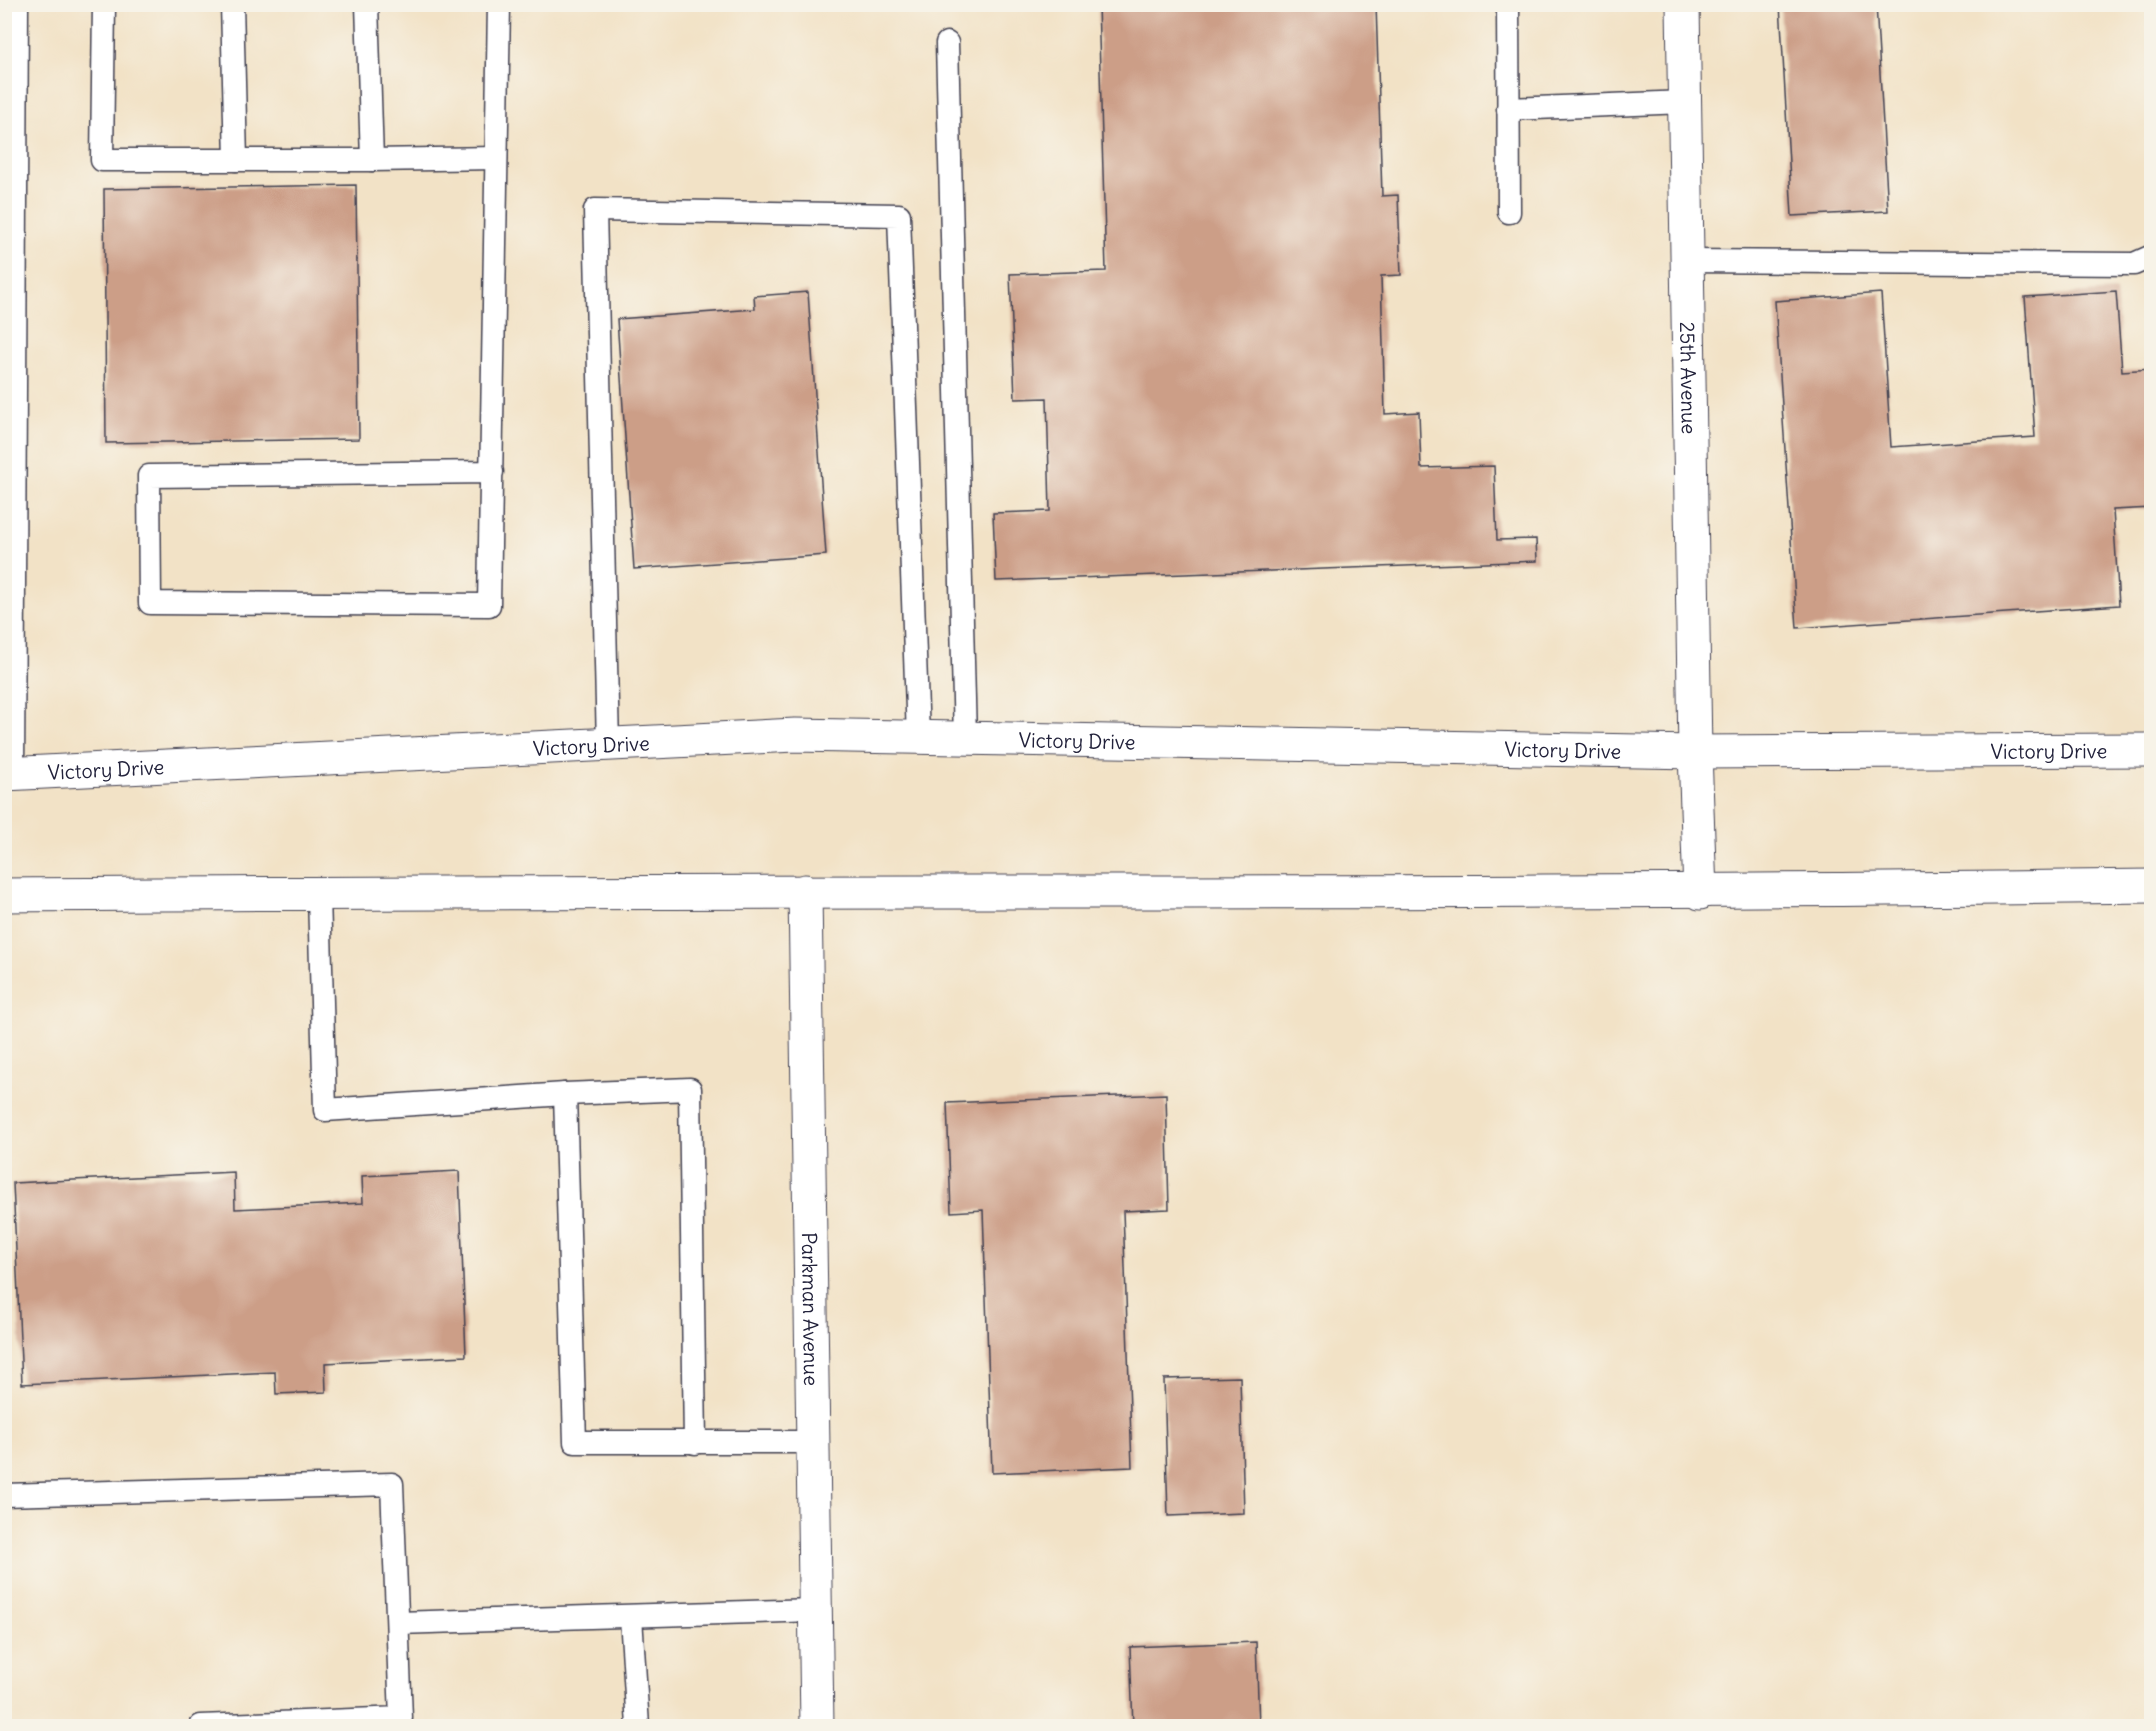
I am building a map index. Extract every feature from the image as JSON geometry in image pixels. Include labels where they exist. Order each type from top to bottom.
[{"type":"main road","name":"25th Avenue","points":[[1683,4],[1695,752],[1700,892]]},
{"type":"main road","name":"Victory Drive","points":[[9,774],[795,735],[1695,752],[2151,750]]},
{"type":"main road","points":[[4,895],[805,891],[1700,892],[2151,886]]},
{"type":"main road","name":"Parkman Avenue","points":[[805,891],[817,1726]]},
{"type":"lane","points":[[9,774],[9,595],[17,4]]},
{"type":"lane","points":[[104,4],[102,160],[496,158]]},
{"type":"lane","points":[[232,4],[236,160]]},
{"type":"lane","points":[[367,4],[372,160]]},
{"type":"lane","points":[[492,472],[150,476],[150,603],[489,605],[492,472],[499,4]]},
{"type":"lane","points":[[1508,4],[1509,212]]},
{"type":"lane","points":[[947,43],[965,738]]},
{"type":"lane","points":[[1508,109],[1685,102]]},
{"type":"lane","points":[[608,745],[595,210],[899,214],[918,737]]},
{"type":"lane","points":[[1687,261],[2134,264],[2151,256]]},
{"type":"lane","points":[[319,895],[325,1110],[565,1094],[690,1089],[695,1443]]},
{"type":"lane","points":[[565,1094],[575,1443],[812,1442]]},
{"type":"lane","points":[[4,1495],[392,1484],[401,1718],[201,1726]]},
{"type":"lane","points":[[398,1623],[815,1610]]},
{"type":"lane","points":[[631,1617],[638,1726]]},
{"type":"building","points":[[944,4],[1049,4],[1049,6],[944,10]]},
{"type":"building","points":[[1098,4],[1376,4],[1382,196],[1398,195],[1401,275],[1381,276],[1385,414],[1419,412],[1421,468],[1494,466],[1497,540],[1536,539],[1537,561],[996,581],[993,513],[1050,511],[1047,398],[1015,399],[1010,274],[1106,271]]},
{"type":"building","points":[[1780,4],[1876,4],[1888,211],[1792,216]]},
{"type":"building","points":[[356,185],[359,439],[106,443],[104,189]]},
{"type":"building","points":[[2116,291],[2122,371],[2152,369],[2152,508],[2113,510],[2119,605],[1797,628],[1775,301],[1881,293],[1891,447],[2035,437],[2025,297]]},
{"type":"building","points":[[808,292],[826,555],[634,569],[617,319],[755,309],[754,296]]},
{"type":"building","points":[[1166,1094],[1169,1209],[1123,1211],[1132,1467],[992,1473],[983,1210],[951,1212],[947,1103]]},
{"type":"building","points":[[459,1171],[466,1356],[325,1363],[326,1392],[276,1394],[275,1372],[22,1384],[13,1183],[234,1172],[235,1209],[363,1203],[362,1176]]},
{"type":"building","points":[[1240,1377],[1244,1513],[1168,1516],[1164,1379]]},
{"type":"building","points":[[1256,1642],[1259,1726],[1133,1726],[1130,1647]]}]
